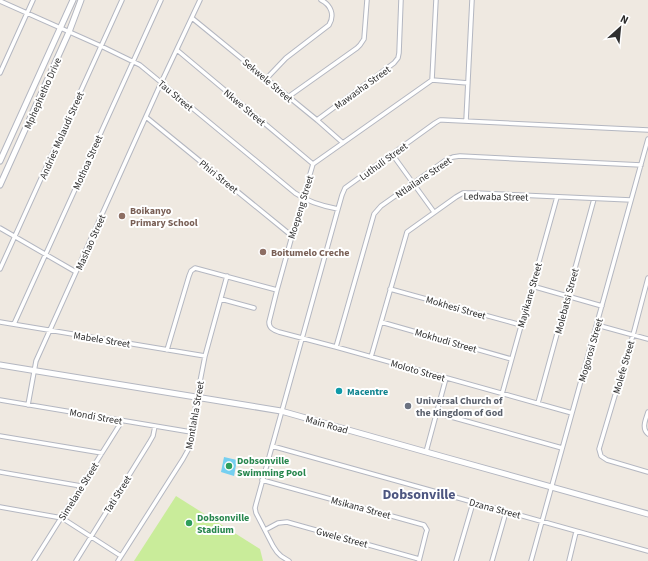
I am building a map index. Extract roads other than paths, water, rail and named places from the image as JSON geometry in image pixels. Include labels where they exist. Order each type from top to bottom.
[{"type":"street","points":[[0,73],[33,0]]},
{"type":"street","name":"Mphephetho Drive","points":[[0,161],[73,0]]},
{"type":"street","name":"Mphephetho Drive","points":[[0,185],[69,32],[81,0]]},
{"type":"street","name":"Andries Molaudi Street","points":[[0,269],[122,0]]},
{"type":"street","name":"Mothoa Street","points":[[14,324],[132,61],[161,0]]},
{"type":"street","name":"Mashao Street","points":[[28,405],[36,361],[200,0]]},
{"type":"street","points":[[266,79],[281,62],[329,25],[332,19],[331,11],[327,4],[321,0]]},
{"type":"street","points":[[288,97],[357,48],[363,42],[365,35],[366,0]]},
{"type":"street","name":"Mawasha Street","points":[[317,120],[396,61],[399,53],[401,0]]},
{"type":"street","points":[[436,0],[432,80],[468,83]]},
{"type":"street","points":[[466,120],[472,0]]},
{"type":"street","name":"Tau Street","points":[[0,1],[140,65],[294,193],[302,198],[323,206],[338,209]]},
{"type":"street","name":"Sekwele Street","points":[[192,18],[343,143]]},
{"type":"street","name":"Nkwe Street","points":[[177,50],[313,164]]},
{"type":"street","name":"Moepeng Street","points":[[269,322],[302,198],[313,164],[432,80]]},
{"type":"street","name":"Phiri Street","points":[[146,116],[292,236]]},
{"type":"street","name":"Luthuli Street","points":[[289,561],[277,552],[256,513],[255,508],[281,411],[345,188],[440,120],[466,120],[648,130]]},
{"type":"street","name":"Mogorosi Street","points":[[531,561],[648,139]]},
{"type":"street","points":[[392,154],[434,212]]},
{"type":"street","name":"Ntlailane Street","points":[[336,347],[374,214],[381,206],[446,160],[460,156],[641,165]]},
{"type":"street","name":"Ledwaba Street","points":[[371,357],[407,232],[460,194],[466,193],[631,200]]},
{"type":"street","name":"Mayikane Street","points":[[502,394],[557,197]]},
{"type":"street","name":"Molebatsi Street","points":[[538,403],[594,199]]},
{"type":"street","points":[[0,228],[76,272]]},
{"type":"street","points":[[167,350],[191,271],[193,269],[197,268],[277,290]]},
{"type":"street","name":"Montlahla Street","points":[[118,561],[184,459],[188,450],[204,356],[227,276]]},
{"type":"street","name":"Molefe Street","points":[[648,278],[633,335],[599,449],[601,456],[607,460],[648,472]]},
{"type":"street","points":[[532,286],[602,306]]},
{"type":"street","name":"Mokhesi Street","points":[[390,289],[521,325]]},
{"type":"street","points":[[221,299],[254,308]]},
{"type":"street","name":"Mabele Street","points":[[0,322],[204,356]]},
{"type":"street","name":"Moloto Street","points":[[269,322],[272,329],[279,332],[572,412]]},
{"type":"street","name":"Mokhudi Street","points":[[381,322],[511,359]]},
{"type":"street","points":[[597,325],[648,339]]},
{"type":"street","name":"Main Road","points":[[0,365],[281,411],[648,514]]},
{"type":"street","points":[[426,452],[446,378]]},
{"type":"street","name":"Mondi Street","points":[[0,400],[191,432]]},
{"type":"street","points":[[648,412],[644,426],[644,430],[648,434]]},
{"type":"street","points":[[437,413],[562,448]]},
{"type":"street","name":"Simelane Street","points":[[34,561],[122,421]]},
{"type":"street","name":"Tati Street","points":[[76,561],[149,443],[153,436],[155,426]]},
{"type":"street","points":[[0,436],[102,453]]},
{"type":"street","name":"Dzana Street","points":[[272,446],[648,551]]},
{"type":"street","points":[[0,472],[81,486]]},
{"type":"street","name":"Msikana Street","points":[[262,480],[424,525],[427,530],[419,560]]},
{"type":"street","points":[[456,561],[473,502]]},
{"type":"street","points":[[0,507],[62,518],[121,556]]},
{"type":"street","points":[[492,561],[506,512]]},
{"type":"street","name":"Gwele Street","points":[[265,530],[278,523],[287,522],[419,560]]},
{"type":"street","points":[[569,561],[576,532]]},
{"type":"water","name":"Dobsonville Swimming Pool","points":[[224,457],[237,460],[234,476],[221,472]]},
{"type":"place","name":"Boikanyo Primary School","points":[[122,216]]},
{"type":"place","name":"Boitumelo Creche","points":[[263,252]]},
{"type":"place","name":"Macentre","points":[[339,391]]},
{"type":"place","name":"Universal Church of the Kingdom of God","points":[[408,406]]},
{"type":"place","name":"Dobsonville Swimming Pool","points":[[229,466]]},
{"type":"place","name":"Dobsonville Stadium","points":[[189,523]]},
{"type":"district","name":"Dobsonville","points":[[419,494]]}]
